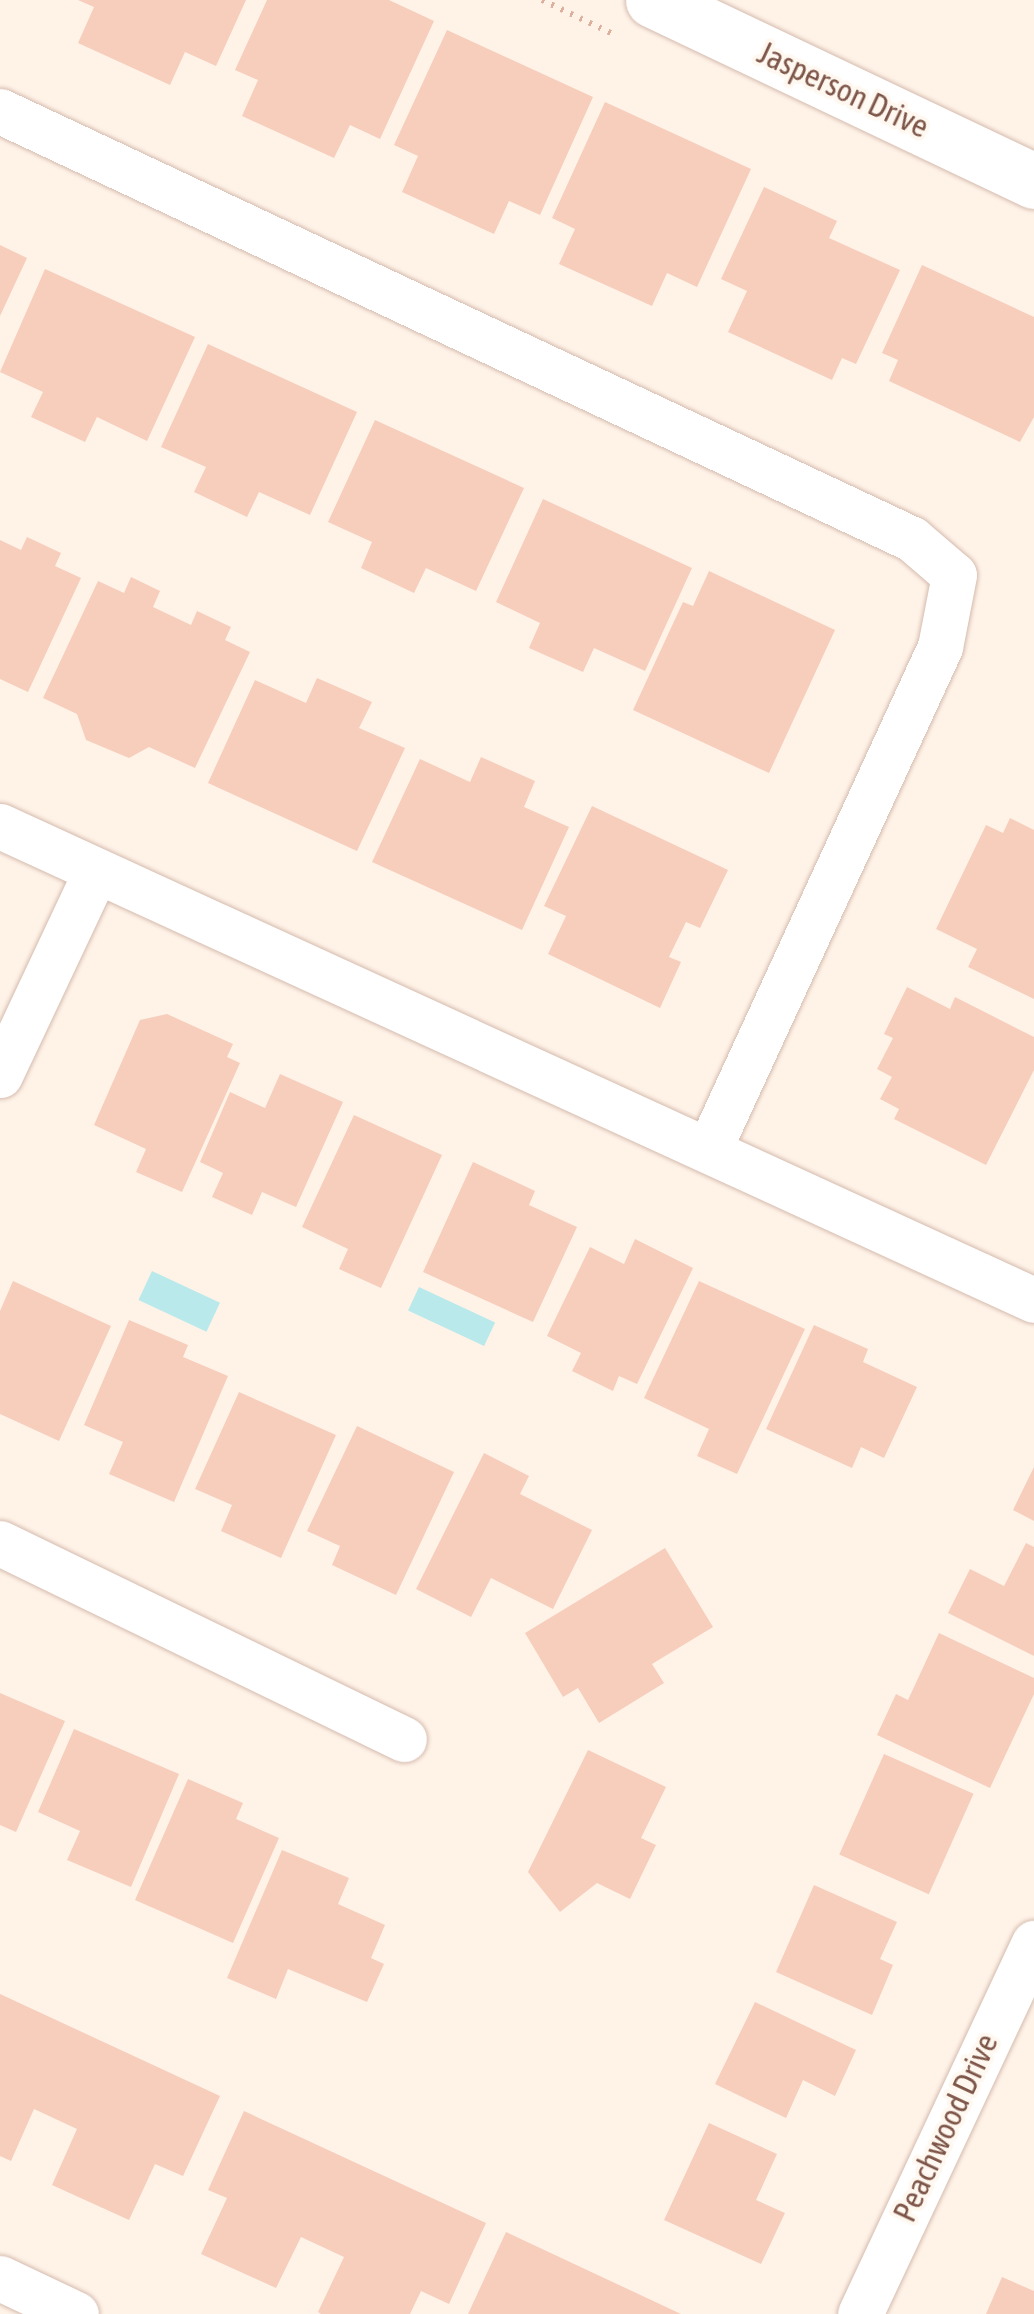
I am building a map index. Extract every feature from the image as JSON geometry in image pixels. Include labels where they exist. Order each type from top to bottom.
[{"type":"street","name":"Jasperson Drive","points":[[652,0],[1034,181]]},
{"type":"street","points":[[0,111],[912,539],[954,575],[940,646],[709,1149]]},
{"type":"street","points":[[0,826],[1034,1300]]},
{"type":"street","points":[[0,1075],[96,871]]},
{"type":"street","points":[[0,1543],[404,1738]]},
{"type":"street","name":"Peachwood Drive","points":[[860,2314],[1034,1943]]},
{"type":"street","points":[[0,2278],[76,2314]]},
{"type":"water","points":[[152,1271],[220,1303],[206,1332],[138,1300]]},
{"type":"water","points":[[419,1287],[495,1322],[484,1346],[408,1311]]},
{"type":"building","points":[[78,0],[246,0],[216,66],[185,52],[170,85],[78,43],[94,7]]},
{"type":"building","points":[[267,0],[389,0],[434,21],[380,139],[350,125],[334,158],[242,116],[258,80],[235,70]]},
{"type":"building","points":[[447,30],[593,97],[540,215],[509,201],[494,234],[402,192],[418,156],[394,145]]},
{"type":"building","points":[[605,102],[751,169],[697,287],[667,273],[652,306],[559,264],[575,229],[552,218]]},
{"type":"building","points":[[764,187],[837,221],[829,238],[900,270],[856,364],[842,358],[832,380],[728,332],[747,291],[721,279]]},
{"type":"building","points":[[0,245],[27,258],[0,316]]},
{"type":"building","points":[[922,265],[1034,317],[1034,417],[1020,442],[889,381],[898,360],[882,353]]},
{"type":"building","points":[[45,269],[195,337],[147,441],[97,417],[85,442],[31,417],[43,392],[0,372]]},
{"type":"building","points":[[208,344],[357,412],[310,515],[259,492],[247,517],[194,492],[206,467],[161,447]]},
{"type":"building","points":[[375,420],[524,488],[476,591],[426,568],[414,593],[361,568],[372,542],[328,522]]},
{"type":"building","points":[[543,499],[692,568],[645,671],[594,648],[583,672],[529,648],[540,623],[496,602]]},
{"type":"building","points":[[27,537],[61,553],[55,566],[81,578],[28,692],[0,679],[0,540],[21,550]]},
{"type":"building","points":[[709,571],[835,630],[769,773],[633,710],[683,602],[693,606]]},
{"type":"building","points":[[131,577],[160,591],[153,607],[191,625],[197,611],[231,627],[225,640],[250,652],[195,768],[149,747],[129,758],[86,740],[77,714],[43,698],[98,581],[124,593]]},
{"type":"building","points":[[317,678],[372,702],[359,728],[405,748],[357,851],[208,783],[255,680],[306,703]]},
{"type":"building","points":[[481,757],[535,781],[524,807],[569,827],[522,930],[372,862],[420,759],[470,782]]},
{"type":"building","points":[[592,806],[728,870],[700,928],[686,922],[669,957],[681,962],[660,1008],[548,954],[566,916],[544,906]]},
{"type":"building","points":[[1010,818],[1034,830],[1034,999],[968,967],[977,949],[936,929],[986,825],[1003,833]]},
{"type":"building","points":[[907,987],[950,1009],[955,997],[1034,1037],[1034,1070],[986,1165],[894,1119],[899,1109],[880,1099],[892,1077],[877,1069],[893,1038],[884,1034]]},
{"type":"building","points":[[167,1014],[233,1044],[227,1057],[240,1063],[182,1192],[136,1172],[146,1149],[94,1125],[140,1020]]},
{"type":"building","points":[[280,1074],[343,1102],[296,1207],[262,1192],[252,1215],[212,1197],[223,1173],[200,1162],[230,1092],[265,1108]]},
{"type":"building","points":[[354,1115],[442,1155],[381,1288],[339,1269],[348,1249],[302,1227]]},
{"type":"building","points":[[473,1162],[535,1191],[529,1205],[577,1227],[533,1322],[423,1272]]},
{"type":"building","points":[[635,1239],[693,1268],[637,1384],[619,1376],[613,1391],[572,1371],[581,1353],[547,1336],[590,1247],[624,1264]]},
{"type":"building","points":[[13,1281],[111,1326],[59,1441],[0,1414],[0,1311]]},
{"type":"building","points":[[699,1281],[805,1329],[737,1474],[697,1456],[709,1429],[644,1398]]},
{"type":"building","points":[[129,1320],[188,1345],[183,1357],[228,1376],[174,1502],[109,1474],[123,1442],[84,1425]]},
{"type":"building","points":[[814,1325],[868,1349],[863,1362],[917,1387],[884,1458],[861,1447],[852,1468],[766,1429]]},
{"type":"building","points":[[239,1392],[336,1435],[281,1558],[221,1531],[232,1505],[195,1489]]},
{"type":"building","points":[[357,1426],[454,1472],[396,1595],[332,1565],[340,1546],[307,1531]]},
{"type":"building","points":[[484,1453],[529,1476],[520,1494],[592,1530],[553,1609],[491,1578],[471,1617],[416,1589]]},
{"type":"building","points":[[1034,1467],[1034,1521],[1013,1510]]},
{"type":"building","points":[[1026,1543],[1034,1547],[1034,1656],[948,1613],[970,1569],[1004,1586]]},
{"type":"building","points":[[665,1548],[713,1627],[652,1664],[664,1683],[599,1723],[578,1688],[563,1697],[525,1633]]},
{"type":"building","points":[[939,1633],[1034,1678],[1034,1694],[990,1788],[877,1735],[896,1694],[908,1700]]},
{"type":"building","points":[[0,1693],[65,1721],[16,1832],[0,1825]]},
{"type":"building","points":[[74,1729],[179,1774],[131,1887],[67,1860],[80,1831],[38,1812]]},
{"type":"building","points":[[588,1750],[666,1787],[641,1838],[656,1845],[630,1899],[597,1883],[560,1912],[528,1872]]},
{"type":"building","points":[[884,1754],[974,1794],[929,1894],[839,1854]]},
{"type":"building","points":[[188,1779],[243,1803],[236,1819],[279,1838],[233,1943],[135,1900]]},
{"type":"building","points":[[282,1850],[349,1878],[338,1904],[385,1925],[371,1958],[384,1964],[367,2002],[288,1969],[276,1999],[227,1978]]},
{"type":"building","points":[[814,1885],[897,1922],[880,1959],[893,1965],[872,2015],[776,1972]]},
{"type":"building","points":[[0,1994],[220,2096],[183,2176],[155,2164],[129,2220],[52,2185],[77,2129],[34,2109],[11,2161],[0,2156]]},
{"type":"building","points":[[755,2002],[856,2050],[835,2096],[803,2080],[786,2118],[715,2084]]},
{"type":"building","points":[[244,2111],[486,2223],[449,2304],[421,2291],[410,2314],[321,2314],[318,2312],[344,2257],[301,2237],[276,2288],[201,2254],[227,2198],[208,2190]]},
{"type":"building","points":[[709,2123],[777,2154],[756,2200],[785,2213],[761,2264],[664,2220]]},
{"type":"building","points":[[506,2232],[681,2314],[468,2314]]},
{"type":"building","points":[[1002,2277],[1034,2291],[1034,2314],[986,2314]]}]
